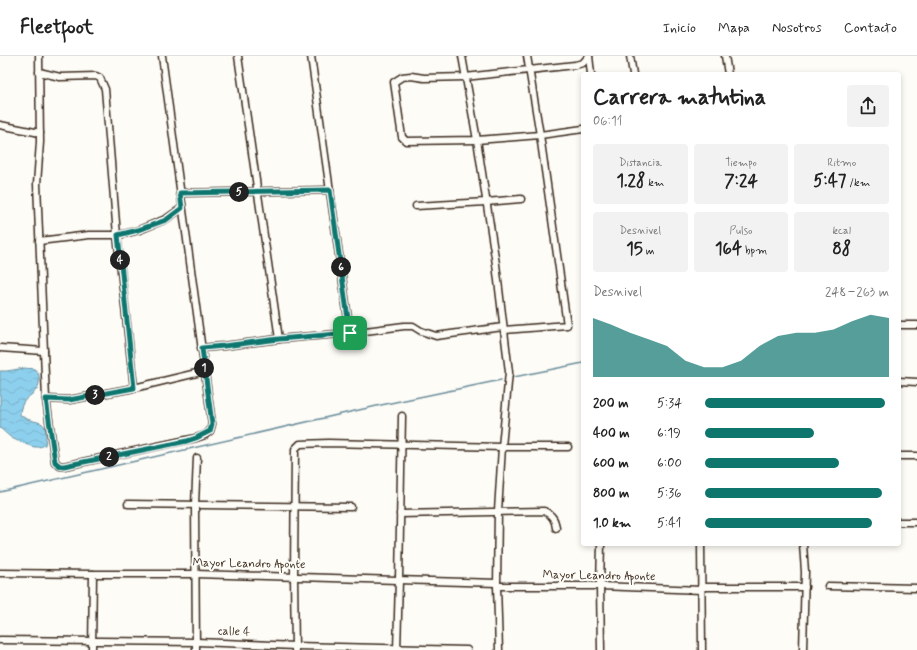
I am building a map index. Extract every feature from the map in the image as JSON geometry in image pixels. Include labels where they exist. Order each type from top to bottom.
[{"type":"street","points":[[39,56],[40,133],[37,184],[46,399],[55,462],[60,466],[187,441],[210,431],[212,424],[162,56]]},
{"type":"street","points":[[238,56],[279,339]]},
{"type":"street","points":[[311,56],[350,333]]},
{"type":"street","points":[[462,56],[477,140],[496,264],[508,372],[498,511],[497,585],[499,650]]},
{"type":"street","points":[[202,348],[404,326],[413,326],[421,331],[436,336],[504,328],[567,325],[540,135],[527,56]]},
{"type":"street","points":[[581,129],[540,135],[477,140],[406,141],[402,137],[394,82],[402,77],[412,76],[424,78],[465,77],[575,65],[583,63],[589,56]]},
{"type":"street","points":[[589,56],[591,72]]},
{"type":"street","points":[[630,56],[633,72]]},
{"type":"street","points":[[725,56],[728,72]]},
{"type":"street","points":[[39,72],[60,76],[96,76],[100,78],[106,89],[118,235],[134,388]]},
{"type":"street","points":[[0,125],[40,133]]},
{"type":"street","points":[[180,193],[330,190]]},
{"type":"street","points":[[416,206],[521,199]]},
{"type":"street","points":[[40,242],[89,235],[118,235],[166,220],[182,208]]},
{"type":"street","points":[[901,325],[917,325]]},
{"type":"street","points":[[0,348],[44,351]]},
{"type":"street","points":[[46,399],[69,400],[134,388],[205,371]]},
{"type":"street","points":[[901,381],[917,382]]},
{"type":"street","points":[[397,649],[400,580],[402,416]]},
{"type":"street","points":[[295,648],[295,449],[300,444],[328,443],[568,447]]},
{"type":"street","points":[[901,456],[917,456]]},
{"type":"street","points":[[196,650],[195,505],[197,458]]},
{"type":"street","points":[[128,504],[351,508]]},
{"type":"street","points":[[400,514],[544,511],[551,514],[556,523],[556,528]]},
{"type":"street","points":[[901,522],[917,522]]},
{"type":"street","points":[[601,546],[601,650]]},
{"type":"street","points":[[701,546],[702,650]]},
{"type":"street","points":[[803,650],[805,587],[804,546]]},
{"type":"street","name":"Mayor Leandro Aponte","points":[[0,573],[294,576],[497,585],[701,588],[805,587]]},
{"type":"street","points":[[92,650],[93,574]]},
{"type":"street","points":[[828,586],[917,588]]},
{"type":"street","name":"calle 4","points":[[0,640],[197,642],[295,648],[467,650]]},
{"type":"water","points":[[25,368],[33,369],[39,375],[39,384],[37,389],[23,403],[20,415],[44,425],[46,435],[45,445],[38,447],[17,441],[0,428],[0,371]]},
{"type":"waterway","points":[[514,377],[581,363]]},
{"type":"waterway","points":[[0,492],[381,405],[501,380]]},
{"type":"route","points":[[330,190],[350,333],[202,348],[212,424],[210,431],[205,435],[187,441],[64,466],[60,466],[55,462],[46,399],[69,400],[134,388],[118,235],[166,220],[182,208],[180,193],[330,190]]}]
